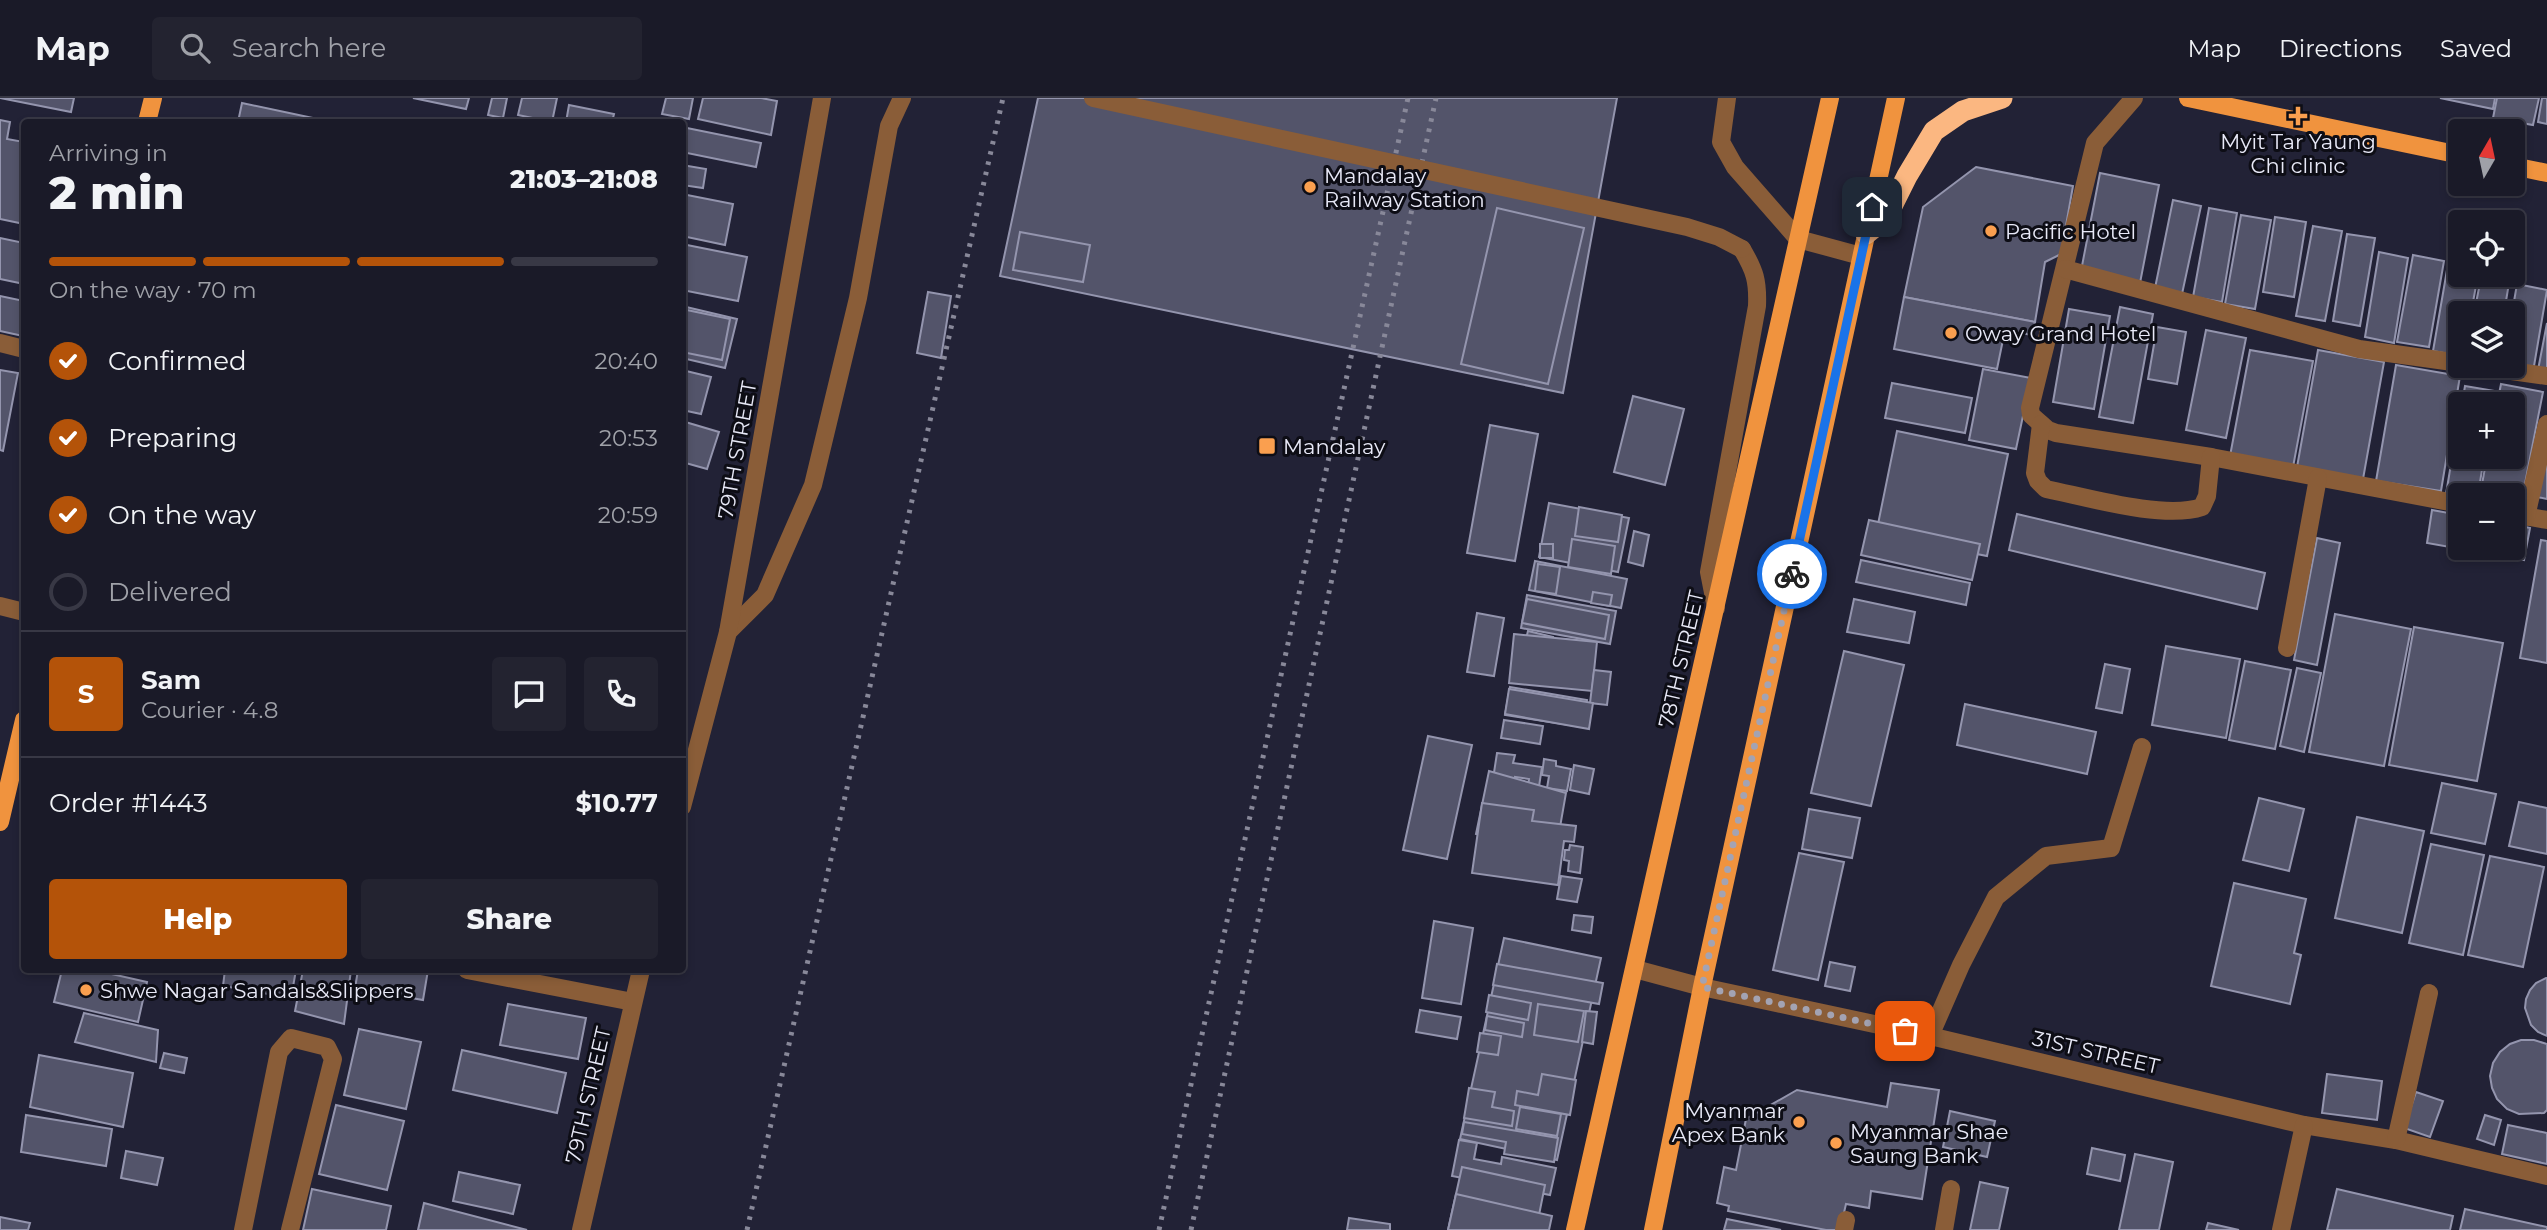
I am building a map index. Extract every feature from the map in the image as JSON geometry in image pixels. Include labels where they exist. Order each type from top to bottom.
[{"type":"highway","points":[[1866,234],[1886,218],[1934,131],[1963,111],[2002,98]]},
{"type":"main road","points":[[149,119],[153,98]]},
{"type":"main road","name":"78TH STREET","points":[[1576,1230],[1830,98]]},
{"type":"main road","points":[[1653,1230],[1702,987],[1896,98]]},
{"type":"main road","points":[[2188,98],[2448,152]]},
{"type":"main road","points":[[2525,168],[2547,173]]},
{"type":"main road","points":[[0,822],[21,733]]},
{"type":"street","name":"79TH STREET","points":[[688,760],[729,632],[821,98]]},
{"type":"street","points":[[729,632],[765,595],[813,485],[858,298],[889,126],[902,98]]},
{"type":"street","points":[[1093,98],[1687,227],[1719,237],[1742,249],[1753,267],[1758,283],[1757,306],[1709,572],[1716,608]]},
{"type":"street","points":[[1727,98],[1721,142],[1735,167],[1798,239],[1861,256]]},
{"type":"street","points":[[2134,98],[2095,143],[2030,408],[2031,415],[2056,433],[2211,457],[2448,502]]},
{"type":"street","points":[[2065,269],[2359,349],[2448,361]]},
{"type":"street","points":[[0,343],[21,348]]},
{"type":"street","points":[[2525,373],[2547,376]]},
{"type":"street","points":[[2041,424],[2035,473],[2046,489],[2058,492],[2144,508],[2188,512],[2202,507],[2207,496],[2211,457]]},
{"type":"street","points":[[2525,496],[2547,424]]},
{"type":"street","points":[[2287,648],[2318,478]]},
{"type":"street","points":[[2525,516],[2547,520]]},
{"type":"street","points":[[0,606],[21,611]]},
{"type":"street","points":[[1930,1036],[1961,965],[1996,897],[2046,856],[2111,848],[2142,747]]},
{"type":"street","name":"31ST STREET","points":[[1635,969],[1702,987],[1930,1036],[2304,1125],[2396,1140],[2547,1177]]},
{"type":"street","points":[[482,973],[632,1002]]},
{"type":"street","name":"79TH STREET","points":[[581,1230],[640,973]]},
{"type":"street","points":[[2396,1140],[2429,993]]},
{"type":"street","points":[[243,1230],[279,1052],[291,1038],[327,1047],[333,1059],[290,1230]]},
{"type":"street","points":[[2281,1230],[2304,1125]]},
{"type":"street","points":[[1944,1230],[1951,1189]]},
{"type":"building","points":[[0,98],[74,98],[71,112]]},
{"type":"building","points":[[413,98],[469,98],[466,109]]},
{"type":"building","points":[[492,98],[507,98],[503,118],[488,115]]},
{"type":"building","points":[[522,98],[557,98],[553,119],[518,115]]},
{"type":"building","points":[[666,98],[693,98],[689,119],[662,114]]},
{"type":"building","points":[[703,98],[761,98],[777,101],[771,135],[698,119]]},
{"type":"building","name":"Mandalay Railway Station","points":[[1038,98],[1617,98],[1563,393],[1000,276]]},
{"type":"building","points":[[2440,98],[2495,98],[2493,109]]},
{"type":"building","points":[[2497,98],[2539,98],[2533,125],[2525,124],[2525,119],[2493,118]]},
{"type":"building","points":[[2542,98],[2547,98],[2547,124],[2538,122]]},
{"type":"building","points":[[242,103],[313,118],[313,119],[239,119]]},
{"type":"building","points":[[569,105],[614,114],[613,119],[567,119]]},
{"type":"building","points":[[0,120],[10,122],[7,139],[21,141],[21,223],[0,219]]},
{"type":"building","points":[[686,128],[761,143],[756,167],[686,153]]},
{"type":"building","points":[[686,166],[706,169],[703,188],[686,186]]},
{"type":"building","name":"Pacific Hotel","points":[[1976,167],[2073,186],[2061,254],[2045,262],[2035,322],[1904,297],[1923,207]]},
{"type":"building","points":[[2100,173],[2159,185],[2140,283],[2081,271]]},
{"type":"building","points":[[686,195],[733,204],[725,245],[686,237]]},
{"type":"building","points":[[2173,200],[2201,206],[2182,294],[2155,288]]},
{"type":"building","points":[[1497,208],[1584,228],[1548,384],[1461,364]]},
{"type":"building","points":[[2209,208],[2237,213],[2222,302],[2193,297]]},
{"type":"building","points":[[2241,215],[2271,220],[2255,309],[2225,304]]},
{"type":"building","points":[[2275,217],[2306,222],[2294,297],[2263,292]]},
{"type":"building","points":[[2313,226],[2342,231],[2325,321],[2296,316]]},
{"type":"building","points":[[1020,232],[1090,245],[1083,282],[1013,270]]},
{"type":"building","points":[[2347,234],[2375,238],[2360,326],[2333,321]]},
{"type":"building","points":[[0,238],[21,242],[21,283],[0,279]]},
{"type":"building","points":[[686,245],[747,257],[738,301],[686,291]]},
{"type":"building","points":[[2379,252],[2408,258],[2394,343],[2365,337]]},
{"type":"building","points":[[2413,255],[2444,261],[2429,347],[2397,342]]},
{"type":"building","points":[[2448,270],[2448,287],[2476,287],[2473,301],[2448,301],[2448,354],[2433,351]]},
{"type":"building","points":[[2525,286],[2547,290],[2533,372],[2525,370],[2525,301],[2514,301],[2516,287]]},
{"type":"building","points":[[2479,287],[2508,287],[2506,301],[2476,301]]},
{"type":"building","points":[[928,292],[951,296],[941,358],[917,353]]},
{"type":"building","points":[[0,296],[21,300],[21,336],[0,331]]},
{"type":"building","name":"Oway Grand Hotel","points":[[1904,297],[2035,322],[2032,335],[2005,330],[1997,369],[1894,349]]},
{"type":"building","points":[[686,307],[737,319],[725,368],[686,359]]},
{"type":"building","points":[[2120,307],[2153,314],[2133,423],[2099,417]]},
{"type":"building","points":[[2069,309],[2110,316],[2094,409],[2053,402]]},
{"type":"building","points":[[686,310],[730,319],[722,360],[686,353]]},
{"type":"building","points":[[2547,323],[2547,372],[2538,370]]},
{"type":"building","points":[[2157,327],[2186,332],[2177,384],[2148,379]]},
{"type":"building","points":[[2206,330],[2246,338],[2226,438],[2186,430]]},
{"type":"building","points":[[2250,350],[2313,361],[2293,467],[2230,456]]},
{"type":"building","points":[[2318,350],[2384,362],[2363,479],[2297,467]]},
{"type":"building","points":[[2396,365],[2448,374],[2448,378],[2460,378],[2457,392],[2448,392],[2448,449],[2441,491],[2376,481]]},
{"type":"building","points":[[1983,369],[2031,378],[2016,449],[1969,440]]},
{"type":"building","points":[[0,370],[18,373],[3,451],[0,450]]},
{"type":"building","points":[[686,371],[711,377],[701,414],[686,411]]},
{"type":"building","points":[[1892,383],[1972,398],[1965,433],[1885,418]]},
{"type":"building","points":[[2501,384],[2543,392],[2525,484],[2482,483],[2485,469],[2525,469],[2525,392],[2499,392]]},
{"type":"building","points":[[2465,386],[2495,391],[2495,392],[2464,392]]},
{"type":"building","points":[[1633,396],[1684,409],[1665,485],[1614,472]]},
{"type":"building","points":[[686,422],[719,432],[707,469],[686,463]]},
{"type":"building","points":[[1490,425],[1538,434],[1515,561],[1467,553]]},
{"type":"building","points":[[1897,431],[2008,454],[1987,556],[1876,534]]},
{"type":"building","points":[[2547,444],[2547,499],[2537,497]]},
{"type":"building","points":[[2450,469],[2482,469],[2480,483],[2448,483],[2446,494]]},
{"type":"building","points":[[1549,503],[1629,518],[1618,572],[1539,557]]},
{"type":"building","points":[[1579,507],[1622,515],[1618,542],[1575,536]]},
{"type":"building","points":[[2432,510],[2448,513],[2448,547],[2427,543]]},
{"type":"building","points":[[2017,514],[2265,573],[2257,609],[2009,550]]},
{"type":"building","points":[[1869,520],[1980,544],[1972,580],[1861,555]]},
{"type":"building","points":[[2525,527],[2530,528],[2525,555]]},
{"type":"building","points":[[1634,531],[1649,535],[1643,566],[1628,562]]},
{"type":"building","points":[[2317,538],[2340,543],[2317,665],[2294,660]]},
{"type":"building","points":[[1572,539],[1615,546],[1611,574],[1568,567]]},
{"type":"building","points":[[2541,540],[2547,541],[2547,663],[2520,658]]},
{"type":"building","points":[[1540,544],[1553,544],[1553,558],[1540,558]]},
{"type":"building","points":[[1861,560],[1970,583],[1966,605],[1856,582]]},
{"type":"building","points":[[1535,561],[1627,579],[1621,608],[1529,590]]},
{"type":"building","points":[[1538,564],[1560,567],[1556,594],[1535,591]]},
{"type":"building","points":[[1593,592],[1612,595],[1610,606],[1591,603]]},
{"type":"building","points":[[1527,595],[1616,611],[1610,644],[1521,628]]},
{"type":"building","points":[[1527,599],[1609,615],[1605,639],[1522,623]]},
{"type":"building","points":[[1854,599],[1915,612],[1909,643],[1847,632]]},
{"type":"building","points":[[1477,613],[1504,618],[1494,676],[1467,672]]},
{"type":"building","points":[[2335,614],[2411,629],[2384,766],[2309,752]]},
{"type":"building","points":[[2414,627],[2503,643],[2477,781],[2389,765]]},
{"type":"building","points":[[1528,631],[1553,637],[1549,654],[1534,650],[1531,660],[1521,658]]},
{"type":"building","points":[[1514,634],[1597,642],[1592,691],[1509,683]]},
{"type":"building","points":[[2166,646],[2240,659],[2226,738],[2152,725]]},
{"type":"building","points":[[1844,651],[1904,665],[1871,806],[1811,793]]},
{"type":"building","points":[[2245,661],[2291,670],[2275,749],[2229,740]]},
{"type":"building","points":[[2105,664],[2130,669],[2122,713],[2096,708]]},
{"type":"building","points":[[2297,668],[2321,673],[2304,752],[2280,746]]},
{"type":"building","points":[[1594,670],[1611,672],[1607,705],[1590,703]]},
{"type":"building","points":[[1510,687],[1587,700],[1583,727],[1505,715]]},
{"type":"building","points":[[1509,689],[1593,703],[1589,729],[1505,714]]},
{"type":"building","points":[[1965,704],[2096,732],[2087,774],[1957,745]]},
{"type":"building","points":[[1504,720],[1543,726],[1540,744],[1501,738]]},
{"type":"building","points":[[1428,736],[1472,745],[1447,859],[1403,850]]},
{"type":"building","points":[[1497,753],[1515,755],[1513,763],[1542,767],[1538,793],[1527,792],[1529,779],[1515,777],[1514,789],[1503,787],[1505,780],[1493,779]]},
{"type":"building","points":[[1544,759],[1556,761],[1556,766],[1571,769],[1567,791],[1547,788],[1549,776],[1542,775]]},
{"type":"building","points":[[1574,765],[1594,769],[1589,794],[1570,790]]},
{"type":"building","points":[[1489,771],[1566,793],[1556,850],[1476,834]]},
{"type":"building","points":[[2442,783],[2496,794],[2485,844],[2431,833]]},
{"type":"building","points":[[2259,798],[2304,809],[2289,871],[2243,860]]},
{"type":"building","points":[[2519,802],[2547,808],[2547,854],[2509,846]]},
{"type":"building","points":[[1482,803],[1534,810],[1532,821],[1576,826],[1574,842],[1564,841],[1558,885],[1472,873]]},
{"type":"building","points":[[1809,809],[1860,818],[1852,858],[1802,849]]},
{"type":"building","points":[[2357,817],[2424,831],[2402,933],[2335,918]]},
{"type":"building","points":[[2431,844],[2484,855],[2463,955],[2409,943]]},
{"type":"building","points":[[1570,845],[1583,847],[1580,873],[1568,871],[1569,861],[1564,860],[1565,850],[1569,850]]},
{"type":"building","points":[[1799,853],[1844,862],[1818,980],[1773,970]]},
{"type":"building","points":[[2490,856],[2544,867],[2523,967],[2468,955]]},
{"type":"building","points":[[1561,876],[1582,879],[1577,902],[1557,899]]},
{"type":"building","points":[[2234,883],[2306,899],[2294,953],[2301,955],[2290,1004],[2211,986]]},
{"type":"building","points":[[1574,915],[1593,917],[1591,933],[1572,930]]},
{"type":"building","points":[[1434,921],[1473,928],[1461,1004],[1422,998]]},
{"type":"building","points":[[1504,938],[1601,958],[1557,1160],[1460,1139]]},
{"type":"building","points":[[1830,962],[1855,967],[1850,991],[1825,986]]},
{"type":"building","points":[[1497,964],[1603,983],[1599,1004],[1493,985]]},
{"type":"building","points":[[61,973],[107,973],[147,982],[138,1022],[54,1002]]},
{"type":"building","points":[[225,973],[295,973],[291,998],[223,986]]},
{"type":"building","points":[[302,973],[351,973],[344,1024],[295,1011]]},
{"type":"building","points":[[358,973],[428,973],[423,1000],[355,988]]},
{"type":"building","points":[[2547,978],[2547,1036],[2531,1025],[2525,1008],[2530,990],[2536,983]]},
{"type":"building","points":[[1489,995],[1531,1003],[1528,1020],[1486,1012]]},
{"type":"building","points":[[508,1004],[586,1018],[578,1059],[500,1045]]},
{"type":"building","points":[[1538,1004],[1584,1011],[1578,1042],[1534,1035]]},
{"type":"building","points":[[1420,1010],[1461,1017],[1457,1039],[1416,1032]]},
{"type":"building","points":[[1586,1011],[1597,1012],[1593,1044],[1582,1042]]},
{"type":"building","points":[[84,1013],[158,1030],[156,1062],[75,1042]]},
{"type":"building","points":[[1487,1016],[1524,1023],[1522,1037],[1485,1030]]},
{"type":"building","points":[[359,1029],[421,1042],[406,1109],[344,1095]]},
{"type":"building","points":[[1480,1033],[1501,1036],[1498,1055],[1477,1052]]},
{"type":"building","points":[[2521,1040],[2547,1044],[2547,1110],[2544,1113],[2519,1114],[2507,1109],[2497,1099],[2492,1088],[2490,1076],[2493,1063],[2500,1052]]},
{"type":"building","points":[[462,1050],[566,1073],[557,1113],[453,1090]]},
{"type":"building","points":[[164,1053],[187,1058],[184,1073],[160,1068]]},
{"type":"building","points":[[39,1055],[133,1073],[123,1127],[30,1107]]},
{"type":"building","points":[[1542,1074],[1576,1080],[1570,1115],[1515,1105],[1517,1091],[1538,1095]]},
{"type":"building","points":[[2327,1074],[2382,1081],[2377,1120],[2322,1113]]},
{"type":"building","name":"Myanmar Shae Saung Bank","points":[[1891,1083],[1939,1090],[1922,1199],[1871,1191],[1869,1208],[1846,1204],[1840,1230],[1826,1230],[1728,1211],[1729,1206],[1717,1203],[1724,1167],[1736,1170],[1746,1119],[1797,1090],[1887,1107]]},
{"type":"building","points":[[1469,1088],[1495,1092],[1492,1107],[1514,1111],[1512,1126],[1464,1118]]},
{"type":"building","points":[[2416,1092],[2443,1101],[2430,1137],[2404,1128]]},
{"type":"building","points":[[336,1105],[404,1121],[387,1190],[319,1174]]},
{"type":"building","points":[[1520,1107],[1561,1114],[1557,1136],[1516,1129]]},
{"type":"building","points":[[1950,1111],[1995,1121],[1987,1157],[1943,1147]]},
{"type":"building","points":[[26,1115],[112,1129],[106,1166],[21,1152]]},
{"type":"building","points":[[2485,1115],[2501,1120],[2494,1145],[2477,1139]]},
{"type":"building","points":[[1464,1122],[1558,1138],[1554,1162],[1504,1154],[1506,1142],[1462,1134]]},
{"type":"building","points":[[2508,1125],[2547,1133],[2547,1164],[2502,1154]]},
{"type":"building","points":[[1459,1140],[1477,1143],[1474,1159],[1501,1164],[1502,1157],[1556,1168],[1550,1195],[1452,1176]]},
{"type":"building","points":[[2092,1148],[2125,1155],[2120,1181],[2087,1174]]},
{"type":"building","points":[[126,1151],[163,1158],[157,1185],[121,1178]]},
{"type":"building","points":[[2135,1154],[2173,1162],[2159,1230],[2119,1230]]},
{"type":"building","points":[[1462,1167],[1545,1185],[1536,1230],[1448,1230]]},
{"type":"building","points":[[459,1172],[520,1185],[513,1214],[453,1201]]},
{"type":"building","points":[[1980,1182],[2008,1188],[1999,1230],[1970,1230]]},
{"type":"building","points":[[312,1189],[391,1206],[386,1230],[303,1230]]},
{"type":"building","points":[[2337,1189],[2453,1216],[2450,1230],[2327,1230]]},
{"type":"building","points":[[1456,1194],[1552,1216],[1549,1230],[1448,1230]]},
{"type":"building","points":[[424,1203],[527,1230],[418,1230]]},
{"type":"building","points":[[2465,1209],[2547,1227],[2547,1230],[2460,1230]]},
{"type":"building","points":[[0,1217],[30,1223],[28,1230],[0,1230]]},
{"type":"building","points":[[1349,1218],[1390,1224],[1390,1230],[1347,1230]]},
{"type":"building","points":[[1727,1219],[1781,1230],[1724,1230]]},
{"type":"building","points":[[2208,1223],[2239,1230],[2206,1230]]},
{"type":"railway","points":[[747,1230],[1003,98]]},
{"type":"railway","points":[[1159,1230],[1408,98]]},
{"type":"railway","points":[[1191,1230],[1436,98]]},
{"type":"way so far","points":[[1792,574],[1702,987],[1905,1031]]},
{"type":"place","name":"Myit Tar Yaung Chi clinic","points":[[2298,116]]},
{"type":"place","name":"Mandalay Railway Station","points":[[1310,187]]},
{"type":"place","name":"Pacific Hotel","points":[[1991,231]]},
{"type":"place","name":"Oway Grand Hotel","points":[[1951,333]]},
{"type":"place","name":"Mandalay","points":[[1267,446]]},
{"type":"place","name":"Shwe Nagar Sandals&Slippers","points":[[86,990]]},
{"type":"place","name":"Myanmar Apex Bank","points":[[1799,1122]]},
{"type":"place","name":"Myanmar Shae Saung Bank","points":[[1836,1143]]},
{"type":"route","points":[[1792,574],[1872,207]]}]
